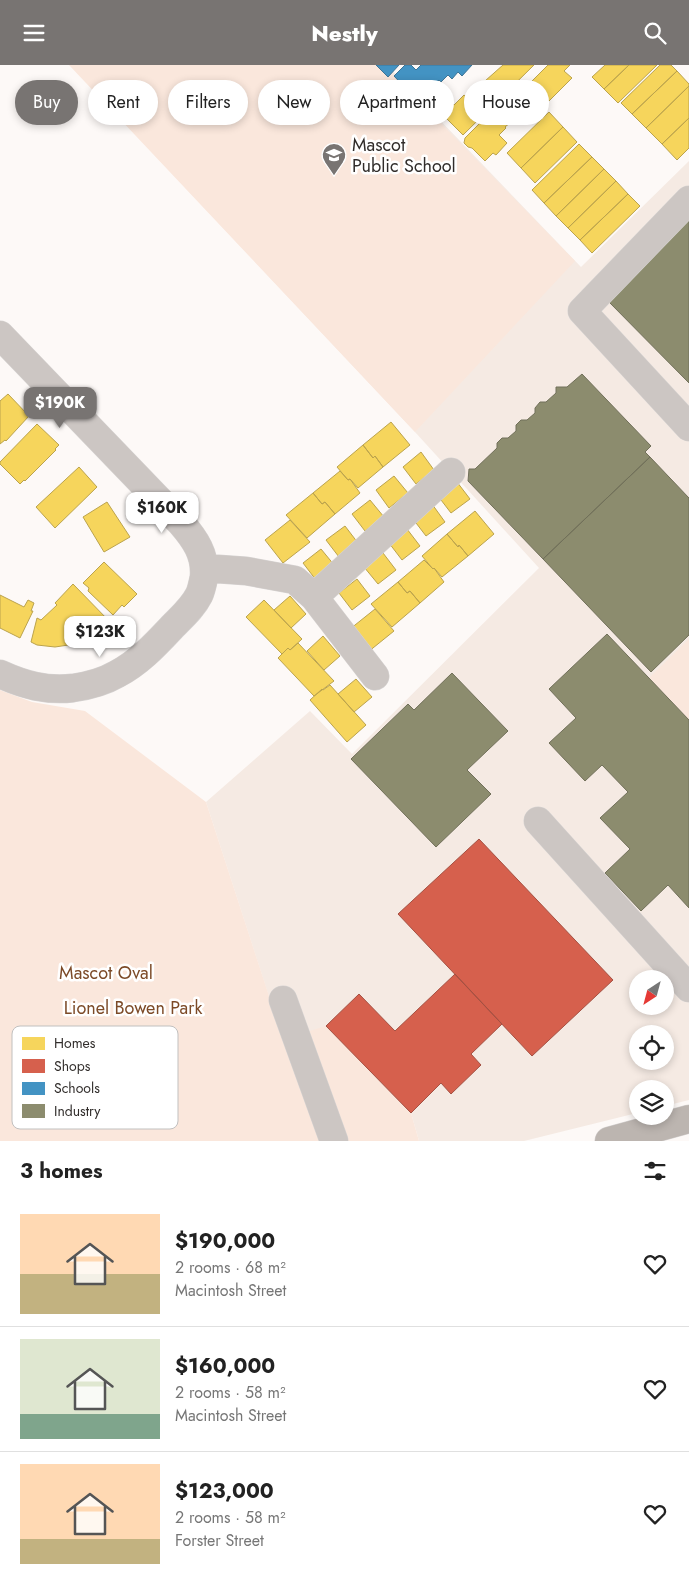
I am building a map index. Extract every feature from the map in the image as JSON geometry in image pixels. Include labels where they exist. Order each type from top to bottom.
[{"type":"main road","points":[[609,1141],[689,1119]]},
{"type":"street","points":[[689,200],[582,311],[689,427]]},
{"type":"street","points":[[0,335],[182,523],[194,538],[202,556],[204,568],[204,579],[199,595],[187,611],[138,661],[116,675],[75,688],[49,689],[20,683],[0,674]]},
{"type":"street","points":[[314,597],[451,471]]},
{"type":"street","points":[[204,568],[246,571],[295,580],[314,597],[375,676]]},
{"type":"street","points":[[538,821],[689,988]]},
{"type":"street","points":[[283,1001],[334,1141]]},
{"type":"shaded area","points":[[70,65],[387,65],[401,80],[340,80],[340,125],[445,125],[581,267],[689,161],[689,1100],[674,1104],[674,1080],[629,1080],[629,1115],[524,1141],[419,1141],[411,1113],[283,1040],[206,802],[310,711],[352,754],[539,568],[415,432],[126,125],[158,125],[158,80],[88,80],[88,84]]},
{"type":"green space","name":"Mascot Public School","points":[[69,65],[384,65],[399,80],[340,80],[340,125],[442,125],[575,261],[415,432],[126,125],[158,125],[158,80],[88,80],[88,85]]},
{"type":"green space","points":[[689,639],[689,720],[649,678]]},
{"type":"green space","name":"Lionel Bowen Park","points":[[0,690],[32,702],[85,711],[206,802],[283,1039],[326,1026],[411,1113],[419,1141],[0,1141]]},
{"type":"building: Homes","points":[[503,65],[534,65],[519,80],[486,80]]},
{"type":"building: Homes","points":[[548,65],[570,65],[564,71],[572,78],[549,101],[549,80],[533,80]]},
{"type":"building: Homes","points":[[605,65],[629,65],[604,89],[592,77]]},
{"type":"building: Homes","points":[[629,65],[657,65],[618,103],[604,89]]},
{"type":"building: Homes","points":[[660,65],[671,65],[677,71],[632,114],[621,103]]},
{"type":"building: Homes","points":[[677,71],[689,86],[646,128],[632,114]]},
{"type":"building: Homes","points":[[689,86],[689,118],[662,144],[646,128]]},
{"type":"building: Homes","points":[[464,95],[464,125],[473,125],[463,135],[453,125],[454,105]]},
{"type":"building: Homes","points":[[549,112],[563,127],[521,168],[507,153],[536,125],[549,125]]},
{"type":"building: Homes","points":[[689,118],[689,148],[677,160],[662,144]]},
{"type":"building: Homes","points":[[478,125],[507,125],[499,135],[507,143],[496,155],[493,153],[485,161],[464,143],[465,138]]},
{"type":"building: Homes","points":[[563,127],[577,142],[535,183],[521,168]]},
{"type":"building: Homes","points":[[579,144],[592,157],[544,203],[532,190]]},
{"type":"building: Homes","points":[[592,157],[604,169],[556,216],[544,203]]},
{"type":"building: Homes","points":[[604,169],[616,181],[568,228],[556,216]]},
{"type":"building: Homes","points":[[616,181],[628,194],[580,240],[568,228]]},
{"type":"building: Homes","points":[[628,194],[640,206],[592,253],[580,240]]},
{"type":"building: Homes","points":[[8,394],[29,416],[6,441],[0,444],[0,401]]},
{"type":"building: Homes","points":[[391,422],[410,445],[383,467],[363,445]]},
{"type":"building: Homes","points":[[37,424],[59,445],[20,484],[0,462]]},
{"type":"building: Homes","points":[[363,445],[383,467],[358,488],[337,467]]},
{"type":"building: Homes","points":[[421,452],[434,470],[416,484],[403,467]]},
{"type":"building: Homes","points":[[79,467],[97,487],[55,528],[36,507]]},
{"type":"building: Homes","points":[[340,471],[348,480],[350,479],[360,493],[335,514],[325,502],[322,504],[313,493]]},
{"type":"building: Homes","points":[[394,476],[408,493],[389,508],[376,490]]},
{"type":"building: Homes","points":[[457,482],[470,499],[451,513],[438,496]]},
{"type":"building: Homes","points":[[313,493],[322,504],[325,502],[335,514],[307,538],[286,515]]},
{"type":"building: Homes","points":[[370,500],[384,517],[365,531],[352,514]]},
{"type":"building: Homes","points":[[107,502],[130,537],[104,552],[83,517]]},
{"type":"building: Homes","points":[[432,504],[445,522],[426,536],[413,519]]},
{"type":"building: Homes","points":[[475,511],[494,534],[468,556],[447,534]]},
{"type":"building: Homes","points":[[290,520],[310,542],[283,563],[265,540]]},
{"type":"building: Homes","points":[[345,526],[358,543],[339,557],[326,540]]},
{"type":"building: Homes","points":[[407,529],[420,546],[402,560],[389,543]]},
{"type":"building: Homes","points":[[447,534],[468,556],[442,577],[422,556]]},
{"type":"building: Homes","points":[[321,549],[335,566],[316,580],[303,563]]},
{"type":"building: Homes","points":[[383,553],[396,570],[378,584],[364,567]]},
{"type":"building: Homes","points":[[424,560],[434,568],[444,582],[420,603],[410,591],[407,593],[398,582]]},
{"type":"building: Homes","points":[[104,562],[137,594],[124,607],[122,605],[113,615],[88,591],[89,588],[83,583]]},
{"type":"building: Homes","points":[[357,579],[370,596],[352,610],[339,593]]},
{"type":"building: Homes","points":[[398,582],[407,593],[410,591],[420,603],[392,627],[371,604]]},
{"type":"building: Homes","points":[[73,584],[111,623],[99,634],[79,643],[77,640],[75,644],[55,647],[37,645],[31,642],[37,618],[41,620],[57,605],[55,603]]},
{"type":"building: Homes","points":[[0,595],[24,607],[28,600],[34,603],[31,611],[33,611],[20,638],[0,628]]},
{"type":"building: Homes","points":[[290,596],[306,614],[291,628],[274,610]]},
{"type":"building: Homes","points":[[264,600],[302,639],[290,650],[288,648],[282,654],[246,617]]},
{"type":"building: Homes","points":[[375,609],[394,631],[368,652],[350,629]]},
{"type":"building: Homes","points":[[323,636],[340,656],[324,670],[307,651]]},
{"type":"building: Homes","points":[[298,643],[334,681],[314,696],[278,658],[288,648],[290,650]]},
{"type":"building: Homes","points":[[356,679],[372,697],[354,712],[338,694]]},
{"type":"building: Homes","points":[[330,685],[366,725],[347,742],[310,700],[322,689]]},
{"type":"building: Shops","points":[[479,839],[613,980],[532,1056],[398,914]]},
{"type":"building: Shops","points":[[455,974],[502,1024],[471,1054],[481,1065],[451,1094],[441,1083],[411,1113],[326,1026],[359,994],[395,1031]]},
{"type":"building: Schools","points":[[376,65],[399,65],[388,77]]},
{"type":"building: Schools","points":[[405,65],[411,65],[416,70],[421,65],[472,65],[462,76],[458,72],[452,79],[448,75],[443,80],[398,80],[394,76]]},
{"type":"building: Industry","points":[[689,219],[689,383],[608,301]]},
{"type":"building: Industry","points":[[582,374],[651,446],[645,452],[650,457],[543,559],[468,481],[469,469],[475,469],[497,448],[497,443],[502,438],[508,438],[516,431],[516,425],[521,420],[527,420],[535,413],[535,408],[540,402],[546,402],[556,393],[556,387],[567,387]]},
{"type":"building: Industry","points":[[650,457],[689,498],[689,635],[651,672],[543,559]]},
{"type":"building: Industry","points":[[607,634],[689,720],[689,908],[668,885],[641,911],[605,873],[630,849],[600,818],[628,792],[602,765],[585,781],[549,743],[576,718],[549,689]]},
{"type":"building: Industry","points":[[452,673],[508,731],[467,770],[491,794],[436,847],[351,759],[408,704],[414,710]]},
{"type":"place","name":"Mascot Public School","points":[[334,176]]},
{"type":"park label","name":"Mascot Oval","points":[[106,973]]}]
